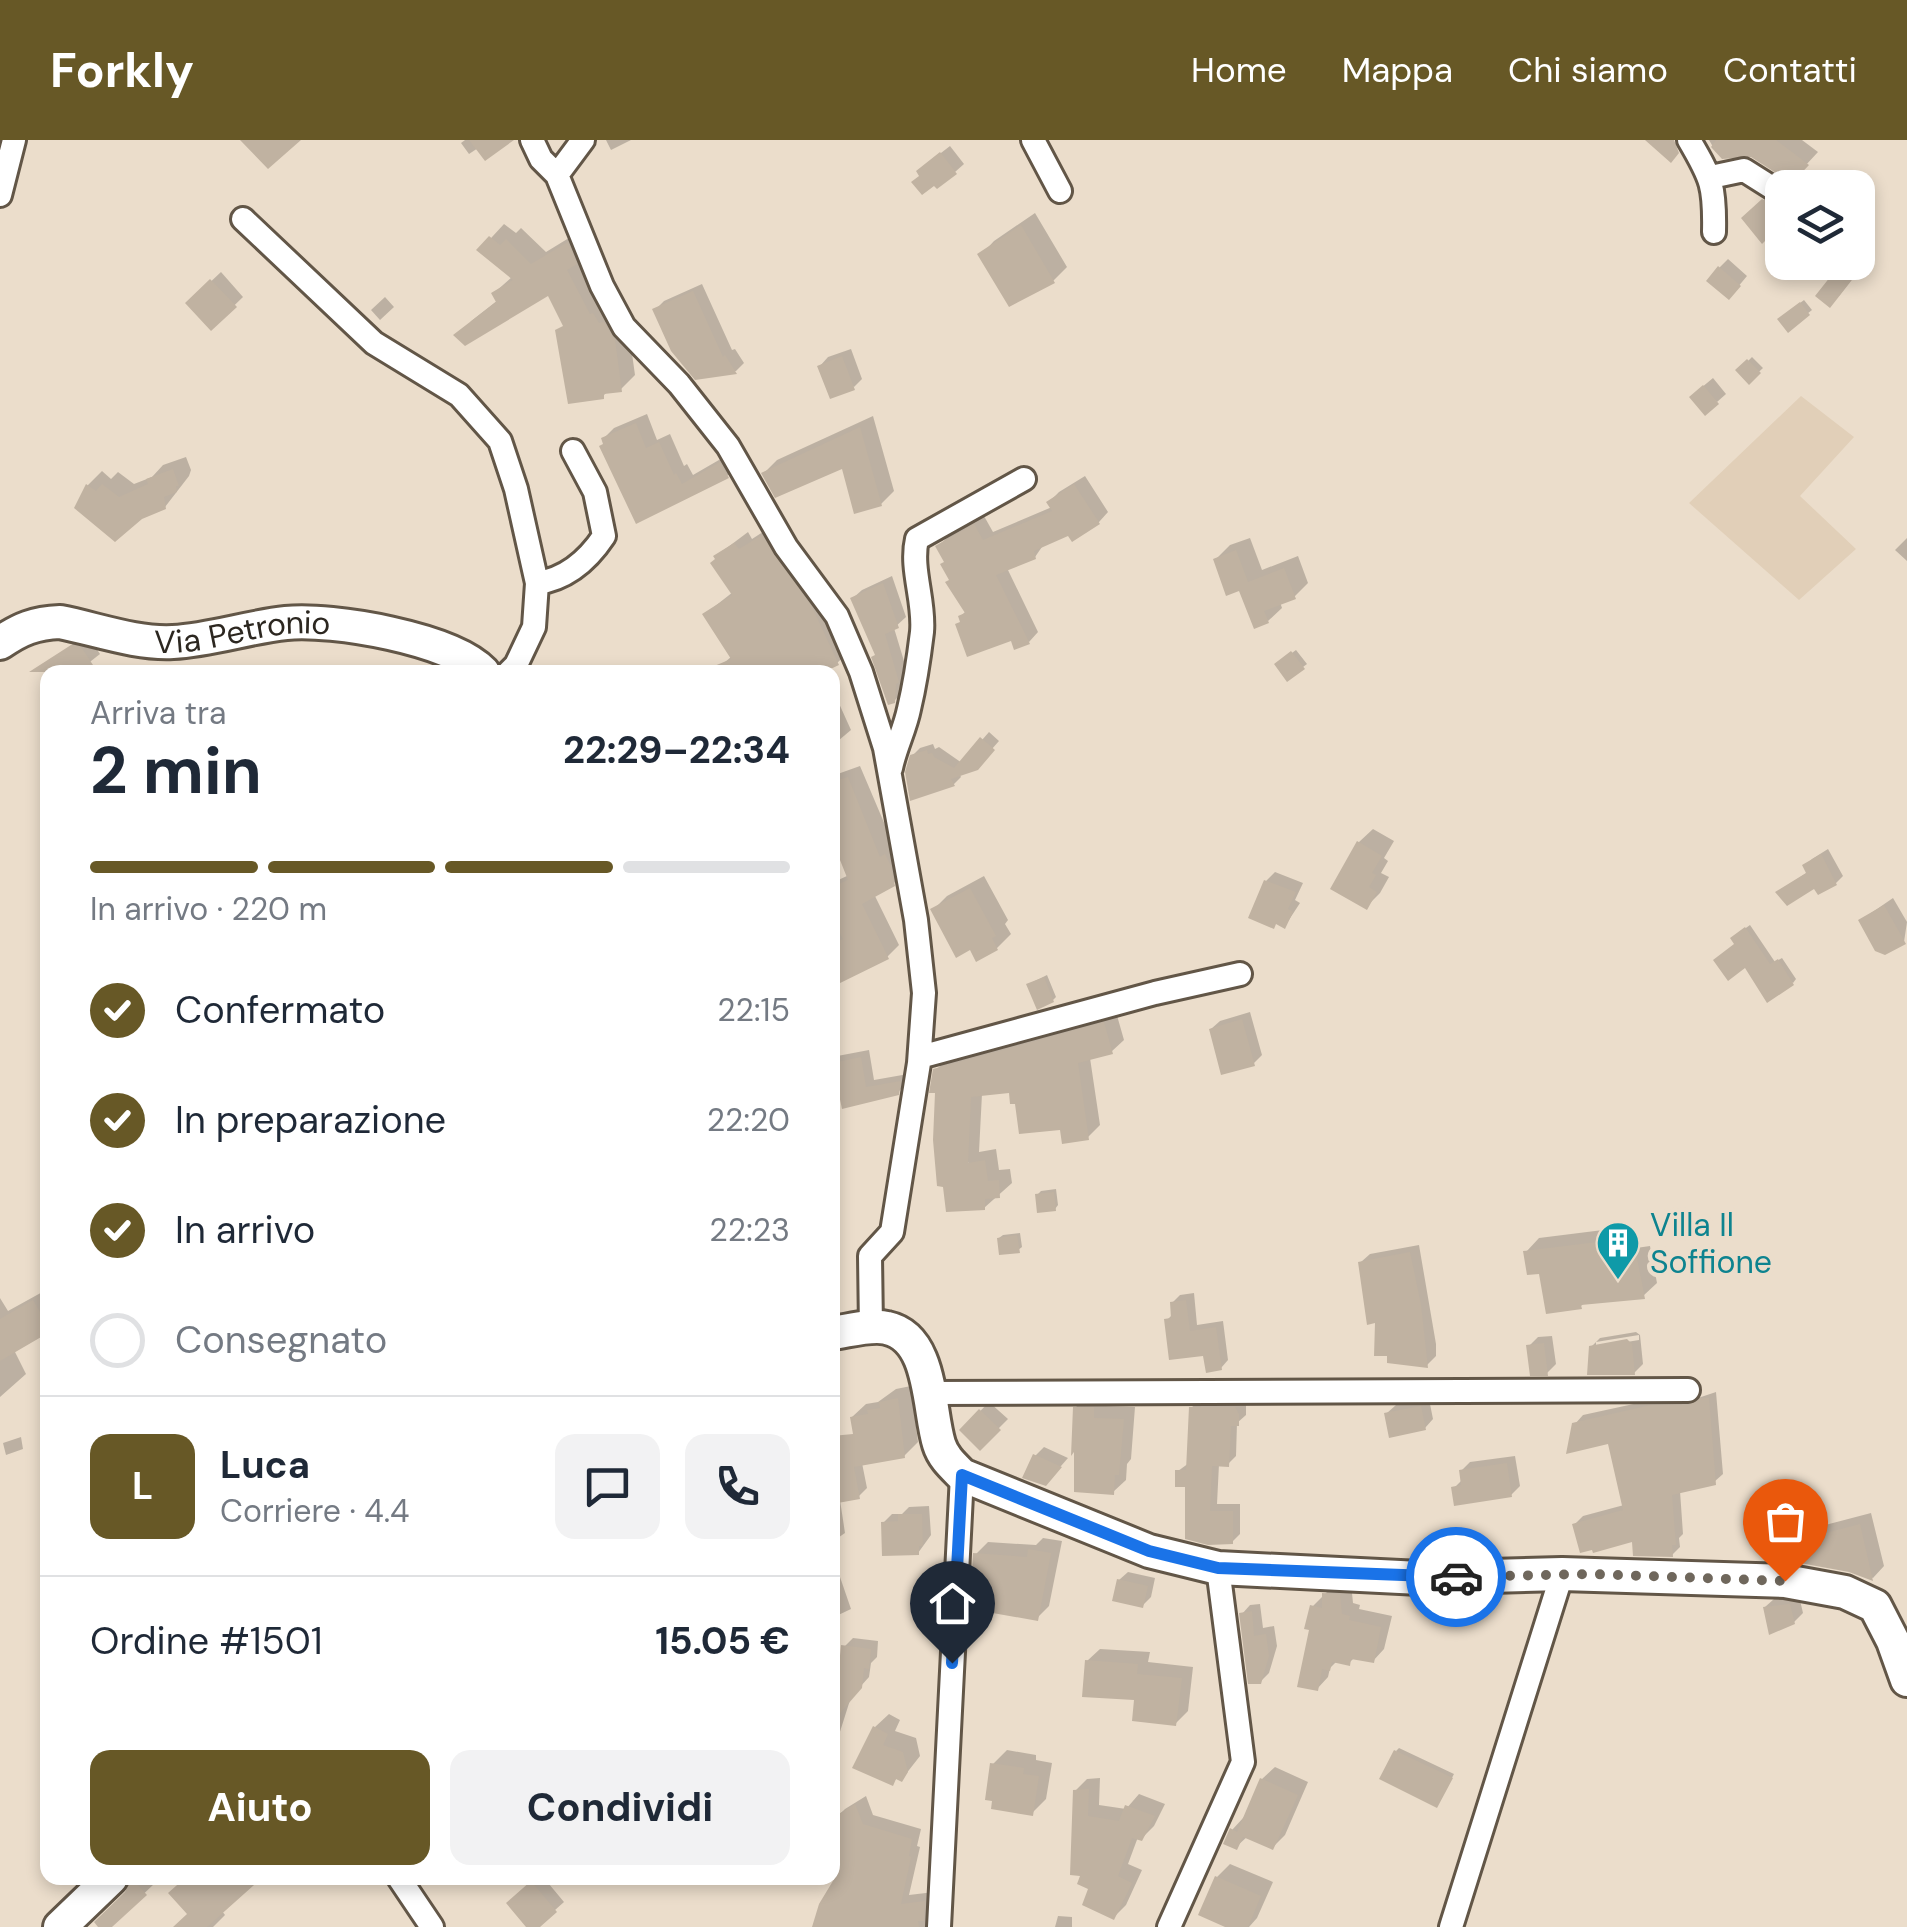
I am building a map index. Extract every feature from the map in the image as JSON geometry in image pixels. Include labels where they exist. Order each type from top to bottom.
[{"type":"street","points":[[0,195],[14,140]]},
{"type":"street","points":[[532,140],[540,159],[557,175],[602,286],[624,327],[679,384],[728,446],[786,547],[837,616],[861,672],[890,774],[922,975],[920,1057],[892,1232],[870,1256],[871,1328]]},
{"type":"street","points":[[557,175],[583,140]]},
{"type":"street","points":[[1033,140],[1060,191]]},
{"type":"street","points":[[1689,140],[1711,177],[1715,194],[1714,232]]},
{"type":"street","points":[[1711,177],[1744,170],[1765,183]]},
{"type":"street","points":[[244,219],[374,344],[459,396],[491,429],[505,451],[536,583],[534,627],[516,665]]},
{"type":"street","points":[[536,583],[569,572],[587,559],[604,536],[595,492],[573,451]]},
{"type":"street","points":[[890,774],[909,712],[922,631],[917,539],[1024,479]]},
{"type":"street","name":"Via Petronio","points":[[0,642],[23,627],[43,622],[173,642],[285,623],[322,622],[441,648],[473,665]]},
{"type":"street","points":[[920,1057],[1240,974]]},
{"type":"street","points":[[840,1332],[885,1327],[903,1335],[917,1352],[939,1444],[962,1475],[1149,1551],[1218,1568],[1420,1578],[1562,1574],[1785,1581],[1845,1592],[1875,1606],[1907,1680]]},
{"type":"street","points":[[930,1394],[1688,1390]]},
{"type":"street","points":[[938,1927],[962,1475]]},
{"type":"street","points":[[1169,1927],[1243,1762],[1218,1568]]},
{"type":"street","points":[[1450,1927],[1562,1574]]},
{"type":"street","points":[[60,1927],[104,1885]]},
{"type":"street","points":[[403,1885],[432,1927]]},
{"type":"shaded area","points":[[1801,396],[1854,437],[1800,496],[1856,549],[1799,600],[1689,503]]},
{"type":"building","points":[[240,140],[301,140],[268,169]]},
{"type":"building","points":[[469,140],[514,140],[485,161]]},
{"type":"building","points":[[1645,140],[1674,140],[1679,153],[1671,163]]},
{"type":"building","points":[[1716,140],[1776,140],[1809,165],[1804,170],[1772,170],[1751,157],[1722,159],[1711,147]]},
{"type":"building","points":[[940,152],[957,174],[922,195],[911,182],[919,176],[916,171]]},
{"type":"building","points":[[1765,200],[1762,244],[1741,218]]},
{"type":"building","points":[[1021,225],[1055,283],[1009,307],[977,254]]},
{"type":"building","points":[[489,236],[500,245],[506,239],[531,264],[568,242],[577,264],[567,270],[590,314],[599,323],[604,322],[615,340],[622,392],[568,404],[555,330],[563,326],[548,296],[465,346],[453,335],[496,302],[491,293],[513,280],[476,250]]},
{"type":"building","points":[[1718,266],[1741,286],[1729,300],[1706,281]]},
{"type":"building","points":[[210,279],[237,307],[211,331],[185,303]]},
{"type":"building","points":[[1828,280],[1852,280],[1830,308],[1815,296]]},
{"type":"building","points":[[693,291],[723,357],[737,374],[695,380],[671,351],[652,309]]},
{"type":"building","points":[[1800,302],[1810,315],[1788,333],[1777,319]]},
{"type":"building","points":[[842,356],[855,390],[830,399],[817,366]]},
{"type":"building","points":[[1747,359],[1761,373],[1749,385],[1735,370]]},
{"type":"building","points":[[1703,385],[1719,404],[1705,416],[1689,397]]},
{"type":"building","points":[[636,423],[646,448],[659,442],[682,484],[720,462],[729,478],[636,524],[599,446],[603,444],[601,438]]},
{"type":"building","points":[[860,427],[882,506],[854,514],[842,469],[775,498],[761,473]]},
{"type":"building","points":[[173,469],[179,486],[177,492],[164,497],[166,509],[142,519],[115,542],[74,508],[86,484],[96,491],[102,484],[119,497],[148,484],[146,479]]},
{"type":"building","points":[[1074,484],[1100,524],[1072,542],[1068,536],[1034,551],[1036,559],[996,575],[1030,644],[1014,650],[1011,641],[967,657],[955,624],[960,622],[958,616],[965,613],[945,582],[949,580],[940,564],[944,562],[935,546],[974,524],[983,540],[1052,511],[1046,502]]},
{"type":"building","points":[[762,535],[812,607],[839,665],[717,665],[731,659],[702,614],[732,595],[710,563],[715,559],[713,556],[734,543],[739,549]]},
{"type":"building","points":[[1236,550],[1248,582],[1284,568],[1296,599],[1264,611],[1269,623],[1254,629],[1239,591],[1226,596],[1213,559]]},
{"type":"building","points":[[883,583],[899,628],[885,634],[899,682],[895,703],[888,705],[871,657],[875,655],[850,598]]},
{"type":"building","points":[[71,645],[81,647],[93,665],[40,665],[40,672],[29,672]]},
{"type":"building","points":[[1291,651],[1305,669],[1287,682],[1274,664]]},
{"type":"building","points":[[980,737],[995,750],[978,770],[951,779],[955,786],[910,801],[905,772],[910,755],[927,750],[954,768]]},
{"type":"building","points":[[848,777],[880,857],[885,854],[891,866],[895,886],[862,904],[889,959],[840,983],[843,939],[840,884],[848,880],[840,860],[840,780]]},
{"type":"building","points":[[1357,841],[1382,856],[1372,873],[1376,875],[1369,887],[1377,892],[1367,910],[1330,889]]},
{"type":"building","points":[[1821,854],[1837,885],[1818,895],[1814,889],[1787,906],[1775,892],[1806,873],[1802,865]]},
{"type":"building","points":[[1264,880],[1296,892],[1285,929],[1276,924],[1274,929],[1248,918]]},
{"type":"building","points":[[970,888],[996,936],[992,938],[998,950],[976,962],[970,950],[956,958],[930,909]]},
{"type":"building","points":[[1884,905],[1906,944],[1885,955],[1875,951],[1858,920]]},
{"type":"building","points":[[1745,927],[1770,964],[1778,959],[1794,985],[1767,1003],[1745,968],[1728,981],[1713,960],[1734,944],[1730,938]]},
{"type":"building","points":[[1044,977],[1054,1002],[1037,1010],[1026,984]]},
{"type":"building","points":[[1242,1019],[1255,1066],[1221,1075],[1209,1029]]},
{"type":"building","points":[[1104,1022],[1113,1054],[1078,1063],[1089,1140],[1062,1144],[1060,1130],[1019,1134],[1015,1104],[1010,1104],[1009,1093],[971,1097],[968,1163],[985,1160],[988,1181],[999,1180],[1000,1198],[985,1199],[985,1210],[946,1212],[943,1187],[937,1186],[933,1140],[935,1093],[929,1093],[933,1069]]},
{"type":"building","points":[[861,1057],[866,1087],[901,1081],[899,1095],[842,1109],[840,1061]]},
{"type":"building","points":[[1054,1192],[1056,1211],[1037,1213],[1035,1194]]},
{"type":"building","points":[[1017,1235],[1020,1253],[999,1255],[997,1238]]},
{"type":"building","points":[[1606,1241],[1609,1262],[1637,1258],[1645,1299],[1581,1305],[1582,1309],[1546,1314],[1539,1274],[1527,1275],[1523,1251]]},
{"type":"building","points":[[1410,1252],[1428,1368],[1387,1363],[1387,1356],[1374,1356],[1375,1323],[1367,1325],[1358,1262]]},
{"type":"building","points":[[33,1300],[40,1312],[40,1338],[0,1361],[0,1319]]},
{"type":"building","points":[[1186,1300],[1190,1331],[1216,1327],[1222,1370],[1206,1373],[1203,1356],[1169,1360],[1164,1319],[1171,1318],[1170,1302]]},
{"type":"building","points":[[1627,1339],[1632,1344],[1635,1375],[1587,1375],[1589,1346]]},
{"type":"building","points":[[1544,1343],[1548,1376],[1530,1376],[1526,1345]]},
{"type":"building","points":[[898,1398],[905,1458],[854,1467],[860,1499],[840,1503],[840,1435],[853,1434],[850,1417],[880,1408],[879,1402]]},
{"type":"building","points":[[1709,1398],[1716,1485],[1672,1495],[1676,1545],[1672,1545],[1673,1557],[1633,1556],[1632,1542],[1580,1553],[1572,1524],[1623,1510],[1608,1444],[1566,1454],[1572,1423],[1651,1405],[1689,1405]]},
{"type":"building","points":[[1421,1406],[1426,1430],[1389,1438],[1384,1413]]},
{"type":"building","points":[[1073,1407],[1094,1407],[1094,1418],[1124,1419],[1114,1495],[1074,1492]]},
{"type":"building","points":[[1189,1407],[1235,1407],[1239,1414],[1239,1426],[1231,1426],[1229,1467],[1212,1466],[1210,1511],[1233,1511],[1233,1544],[1208,1545],[1185,1539],[1185,1487],[1175,1487],[1175,1470],[1186,1470]]},
{"type":"building","points":[[979,1409],[1001,1430],[980,1451],[959,1430]]},
{"type":"building","points":[[1033,1454],[1062,1467],[1046,1486],[1022,1478]]},
{"type":"building","points":[[1507,1463],[1512,1497],[1454,1506],[1451,1487],[1461,1485],[1459,1470]]},
{"type":"building","points":[[898,1514],[922,1514],[923,1546],[919,1546],[919,1555],[882,1556],[881,1522],[898,1521]]},
{"type":"building","points":[[1860,1524],[1873,1581],[1800,1563],[1795,1541]]},
{"type":"building","points":[[1028,1549],[1051,1553],[1038,1621],[970,1609],[973,1553],[1027,1557]]},
{"type":"building","points":[[1117,1579],[1148,1586],[1143,1608],[1112,1601]]},
{"type":"building","points":[[1322,1593],[1340,1594],[1342,1614],[1350,1616],[1349,1620],[1381,1627],[1374,1663],[1351,1659],[1350,1666],[1332,1662],[1330,1671],[1322,1669],[1318,1691],[1297,1687],[1310,1605],[1322,1608]]},
{"type":"building","points":[[1790,1604],[1795,1624],[1769,1635],[1763,1607]]},
{"type":"building","points":[[1252,1611],[1254,1636],[1266,1634],[1269,1656],[1261,1684],[1248,1684],[1239,1613]]},
{"type":"building","points":[[841,1645],[871,1649],[862,1688],[840,1713]]},
{"type":"building","points":[[1085,1660],[1138,1664],[1137,1674],[1182,1678],[1176,1726],[1132,1721],[1134,1700],[1082,1697]]},
{"type":"building","points":[[873,1726],[888,1734],[883,1745],[903,1752],[908,1772],[902,1782],[896,1779],[893,1786],[852,1768]]},
{"type":"building","points":[[1394,1750],[1453,1778],[1437,1808],[1379,1779]]},
{"type":"building","points":[[990,1763],[1024,1768],[1023,1774],[1039,1776],[1033,1816],[991,1809],[992,1801],[985,1800]]},
{"type":"building","points":[[1260,1778],[1298,1795],[1273,1850],[1243,1837],[1237,1850],[1223,1844],[1230,1828],[1237,1832]]},
{"type":"building","points":[[1089,1789],[1088,1816],[1119,1821],[1125,1805],[1155,1816],[1142,1841],[1132,1838],[1118,1876],[1132,1883],[1114,1920],[1082,1905],[1088,1889],[1077,1884],[1080,1876],[1070,1875],[1073,1790]]},
{"type":"building","points":[[855,1804],[863,1824],[912,1839],[901,1904],[925,1901],[924,1921],[918,1921],[919,1927],[812,1927],[831,1885],[840,1885],[840,1813]]},
{"type":"building","points":[[1215,1876],[1261,1896],[1248,1927],[1225,1927],[1198,1915]]},
{"type":"building","points":[[128,1885],[138,1885],[147,1895],[112,1927],[98,1927],[94,1922]]},
{"type":"building","points":[[177,1885],[254,1885],[207,1927],[173,1927],[187,1914],[168,1893]]},
{"type":"building","points":[[526,1885],[534,1885],[557,1912],[540,1927],[526,1927],[506,1903]]},
{"type":"way so far","points":[[1456,1577],[1590,1574],[1785,1581]]},
{"type":"place","name":"Villa Il Soffione","points":[[1618,1281]]},
{"type":"route","points":[[952,1663],[962,1475],[1149,1551],[1218,1568],[1456,1577]]}]
